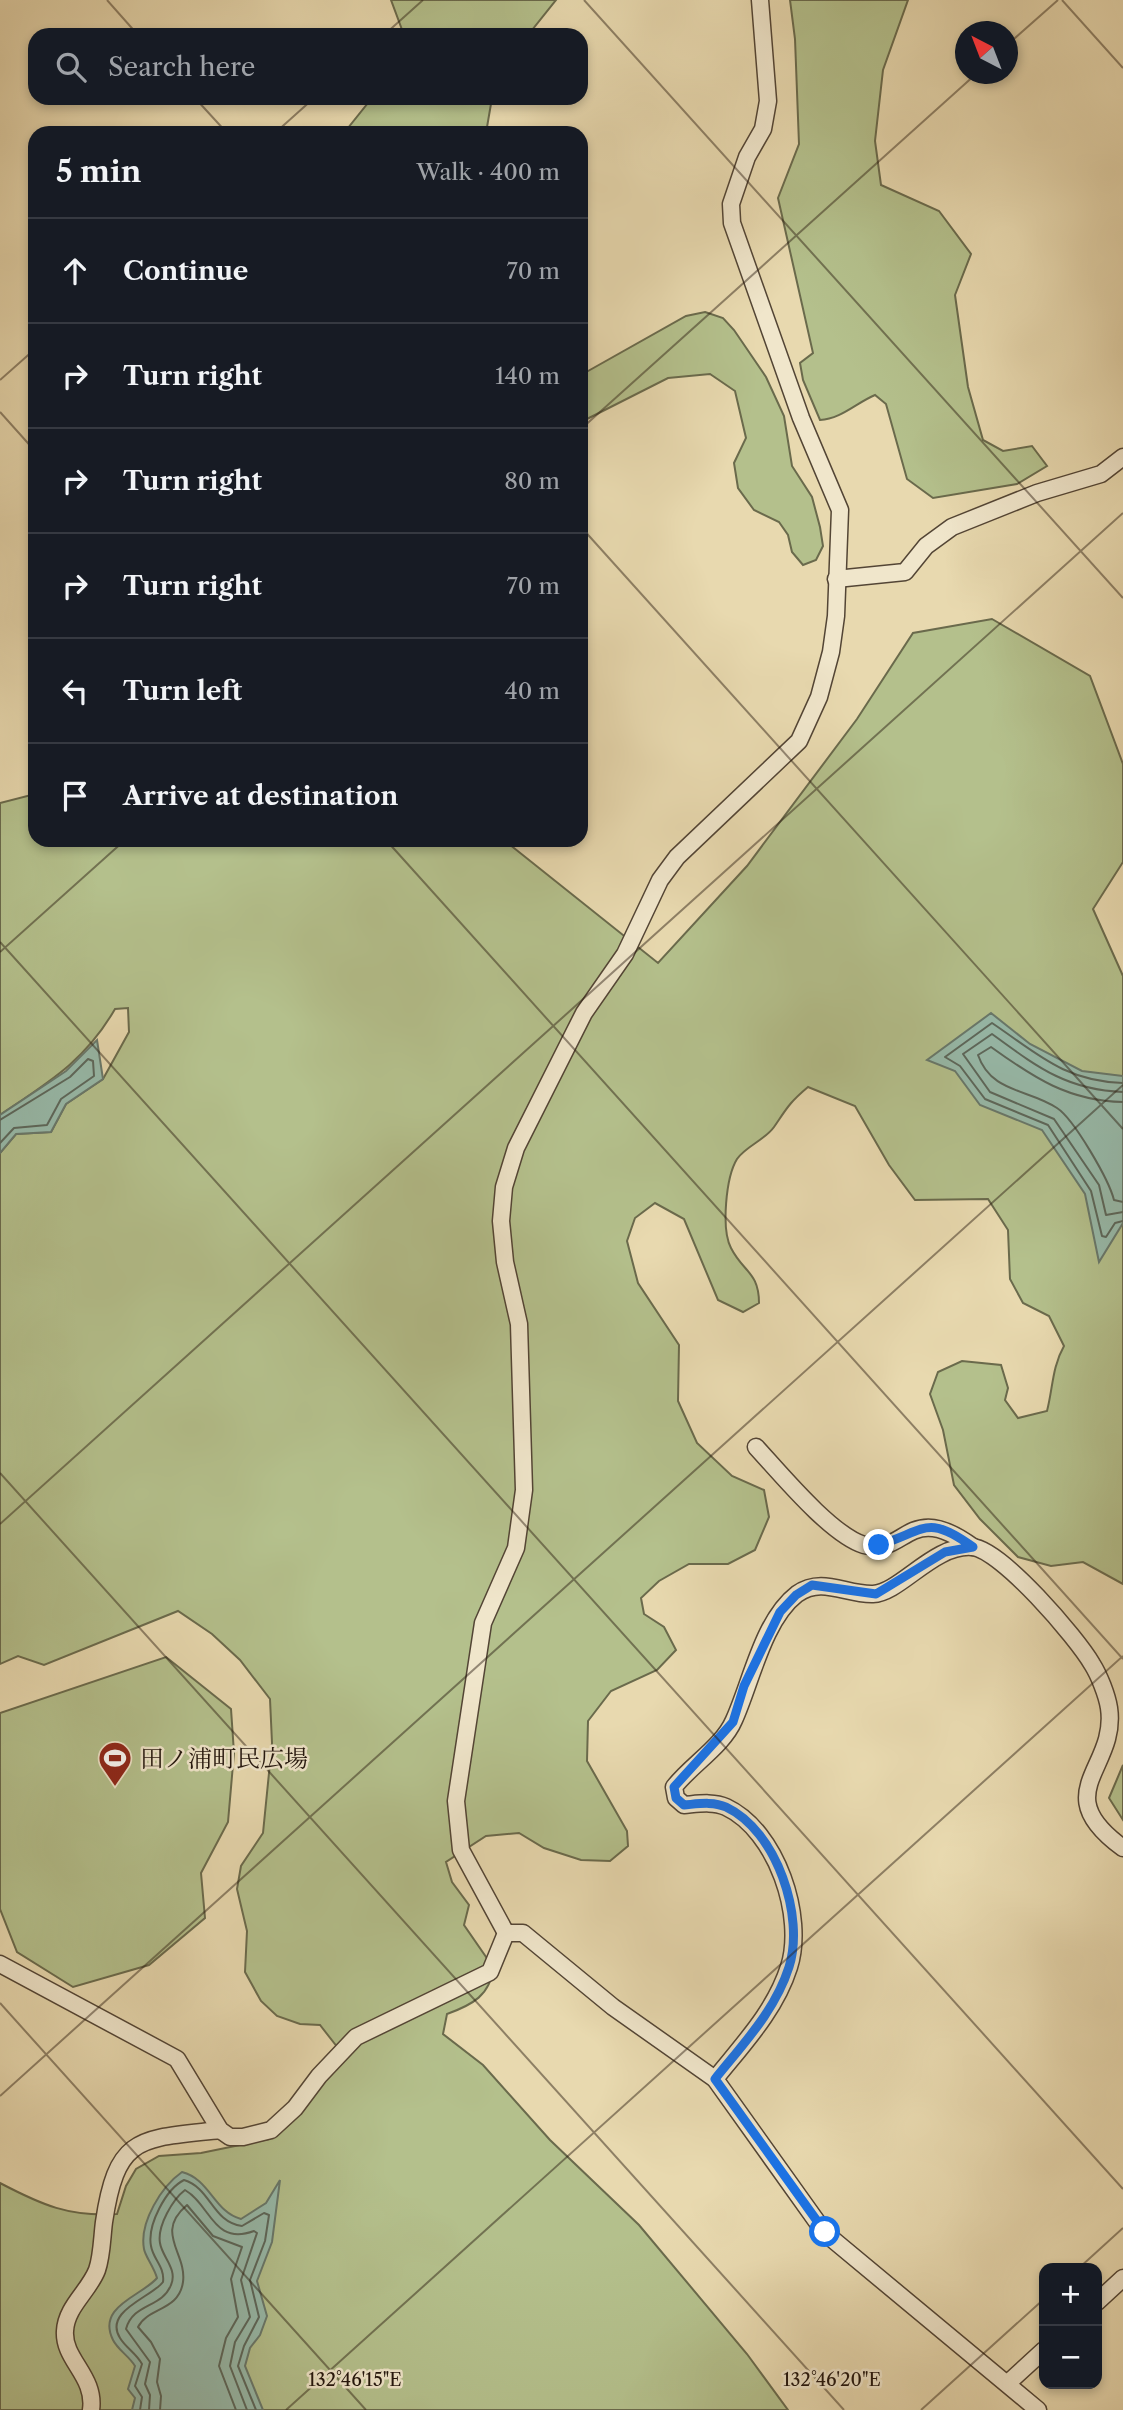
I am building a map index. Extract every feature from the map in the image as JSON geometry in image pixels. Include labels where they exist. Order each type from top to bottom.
[{"type":"street","points":[[506,1933],[461,1850],[456,1801],[483,1623],[516,1548],[524,1490],[519,1324],[505,1262],[501,1222],[504,1187],[516,1148],[584,1013],[625,954],[660,880],[677,857],[764,778],[799,741],[819,697],[831,652],[840,510],[801,418],[732,223],[731,204],[747,158],[763,129],[768,101],[760,0]]},
{"type":"street","points":[[836,579],[905,572],[926,546],[952,527],[1037,494],[1101,474],[1123,457]]},
{"type":"street","points":[[756,1447],[813,1507],[853,1540],[865,1546],[879,1545],[928,1527],[954,1533],[973,1547],[994,1557],[1044,1603],[1093,1665],[1109,1706],[1110,1732],[1086,1792],[1087,1806],[1096,1823],[1123,1848]]},
{"type":"street","points":[[715,2079],[769,2012],[789,1966],[794,1936],[790,1900],[780,1870],[764,1842],[740,1817],[726,1807],[707,1803],[684,1805],[676,1798],[674,1787],[733,1722],[744,1686],[780,1612],[796,1595],[812,1585],[876,1594],[945,1552],[973,1547]]},
{"type":"street","points":[[506,1933],[523,1933],[613,2007],[715,2079],[825,2232],[1038,2410]]},
{"type":"street","points":[[0,1964],[177,2059],[220,2130],[230,2137],[243,2137],[271,2130],[295,2108],[319,2076],[356,2037],[489,1972],[506,1933]]},
{"type":"street","points":[[91,2410],[93,2396],[67,2346],[65,2332],[68,2316],[98,2268],[110,2182],[117,2164],[129,2152],[159,2137],[220,2130]]},
{"type":"street","points":[[1102,2297],[1123,2278]]},
{"type":"street","points":[[1008,2383],[1039,2355]]},
{"type":"green space","points":[[391,0],[556,0],[534,28],[401,28]]},
{"type":"green space","points":[[790,0],[908,0],[883,70],[875,141],[881,185],[939,211],[971,254],[955,295],[968,387],[983,440],[1003,451],[1032,446],[1047,466],[1017,484],[933,498],[907,479],[886,404],[875,395],[842,414],[820,420],[803,380],[800,363],[813,353],[778,198],[799,144],[795,39]]},
{"type":"green space","points":[[366,105],[491,105],[487,126],[350,126]]},
{"type":"green space","points":[[705,312],[723,318],[766,377],[784,416],[792,466],[812,497],[823,546],[816,560],[803,565],[792,552],[788,535],[779,522],[754,510],[738,488],[734,463],[746,438],[735,391],[710,374],[668,378],[588,418],[588,371],[686,316]]},
{"type":"green space","points":[[992,619],[1090,676],[1123,764],[1123,862],[1093,909],[1123,976],[1123,1584],[1083,1562],[1051,1566],[1018,1557],[980,1519],[954,1485],[943,1430],[930,1394],[938,1372],[962,1361],[1001,1365],[1008,1388],[1005,1400],[1018,1418],[1047,1411],[1055,1370],[1064,1346],[1049,1316],[1023,1303],[1010,1279],[1008,1230],[988,1199],[915,1200],[889,1165],[855,1106],[808,1087],[796,1097],[770,1132],[741,1154],[730,1178],[726,1203],[728,1239],[736,1256],[753,1278],[759,1303],[743,1312],[718,1300],[684,1219],[655,1203],[635,1218],[627,1241],[638,1283],[679,1345],[678,1401],[697,1443],[732,1476],[764,1490],[769,1517],[755,1550],[728,1564],[689,1564],[659,1581],[641,1598],[644,1614],[664,1627],[676,1650],[657,1670],[611,1691],[588,1721],[587,1761],[627,1831],[628,1846],[610,1861],[581,1860],[544,1848],[519,1833],[486,1836],[446,1862],[452,1882],[469,1905],[464,1925],[493,1967],[488,1985],[479,1998],[447,2014],[443,2034],[483,2065],[550,2140],[639,2225],[747,2354],[788,2410],[0,2410],[0,2183],[56,2208],[84,2214],[117,2214],[126,2186],[136,2169],[159,2156],[201,2153],[269,2139],[302,2108],[338,2048],[320,2025],[300,2024],[277,2016],[261,2001],[245,1972],[247,1931],[237,1889],[241,1866],[263,1833],[272,1743],[270,1699],[240,1660],[212,1634],[178,1611],[44,1665],[18,1656],[0,1664],[0,1153],[16,1134],[51,1132],[66,1104],[103,1079],[129,1032],[128,1008],[115,1009],[91,1043],[65,1069],[0,1115],[0,803],[28,796],[28,847],[513,847],[658,963],[747,866],[857,719],[913,633]]},
{"type":"green space","name":"田ノ浦町民広場","points":[[166,1657],[231,1709],[234,1753],[228,1822],[201,1873],[205,1918],[149,1965],[73,1987],[17,1952],[0,1909],[0,1713]]},
{"type":"green space","points":[[1123,1765],[1123,1820],[1109,1798]]},
{"type":"water","points":[[991,1013],[1030,1044],[1082,1071],[1123,1076],[1123,1223],[1099,1262],[1085,1194],[1042,1130],[980,1105],[955,1071],[927,1060]]},
{"type":"water","points":[[97,1040],[103,1079],[66,1104],[51,1132],[16,1134],[0,1153],[0,1115],[66,1071]]},
{"type":"water","points":[[182,2172],[199,2181],[224,2210],[241,2219],[266,2203],[280,2180],[272,2242],[257,2281],[267,2316],[260,2335],[250,2348],[245,2366],[263,2410],[132,2410],[135,2398],[128,2389],[135,2366],[113,2340],[109,2328],[115,2310],[157,2278],[144,2249],[145,2228],[160,2195]]},
{"type":"place","name":"田ノ浦町民広場","points":[[115,1788]]},
{"type":"route","points":[[825,2232],[715,2079],[769,2012],[789,1966],[794,1936],[790,1900],[780,1870],[764,1842],[740,1817],[726,1807],[707,1803],[684,1805],[676,1798],[674,1787],[715,1745],[733,1722],[744,1686],[780,1612],[796,1595],[812,1585],[876,1594],[945,1552],[973,1547],[954,1533],[938,1527],[914,1529],[891,1542],[879,1545]]}]
